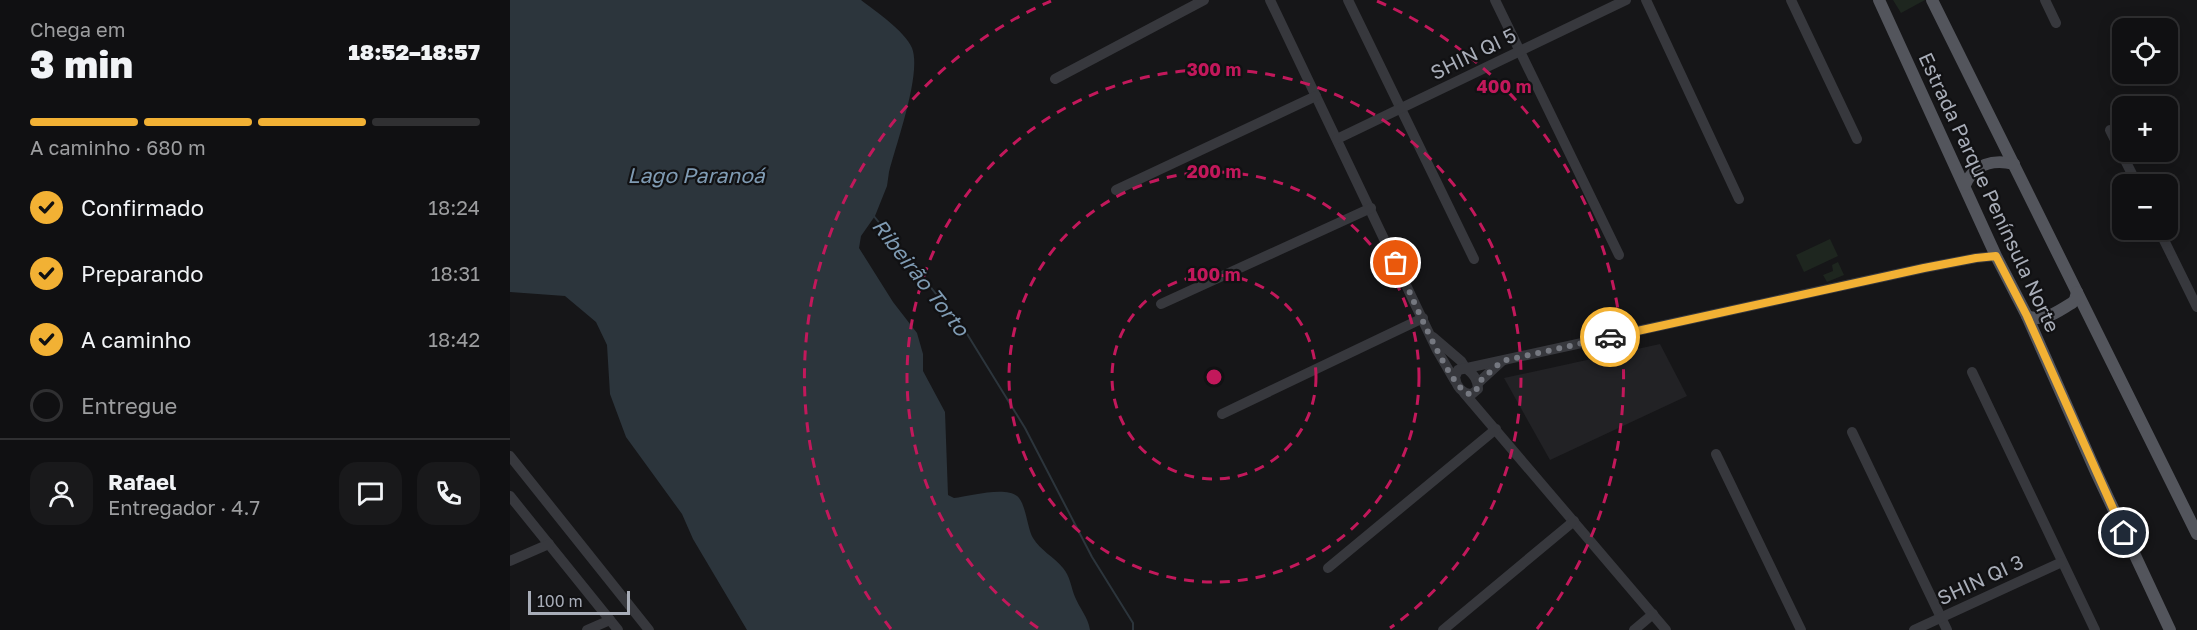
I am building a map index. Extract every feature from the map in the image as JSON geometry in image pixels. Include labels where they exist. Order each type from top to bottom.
[{"type":"main road","name":"Estrada Parque Península Norte","points":[[1879,0],[1994,251],[2027,316],[2096,472],[2170,630]]},
{"type":"main road","name":"Estrada Parque Península Norte","points":[[1932,0],[2197,534]]},
{"type":"main road","points":[[1965,185],[1970,174],[1984,165],[1996,161],[2014,164]]},
{"type":"main road","points":[[2027,316],[2043,319],[2072,303],[2077,292]]},
{"type":"street","points":[[1056,79],[1204,0]]},
{"type":"street","points":[[1270,0],[1445,367],[1455,381],[1473,389]]},
{"type":"street","points":[[1348,0],[1474,259]]},
{"type":"street","points":[[1495,0],[1619,255]]},
{"type":"street","name":"SHIN QI 5","points":[[1337,139],[1626,0]]},
{"type":"street","points":[[1646,0],[1739,199]]},
{"type":"street","points":[[1791,0],[1857,140]]},
{"type":"street","points":[[2044,0],[2056,23]]},
{"type":"street","points":[[1116,190],[1316,96]]},
{"type":"street","points":[[2110,130],[2132,174]]},
{"type":"street","points":[[1161,304],[1371,208]]},
{"type":"street","points":[[2164,240],[2197,307]]},
{"type":"street","points":[[1455,381],[1458,370],[1481,364],[1976,258],[1994,251]]},
{"type":"street","points":[[1222,414],[1423,318]]},
{"type":"street","points":[[1430,334],[1466,369],[1473,389],[1493,425],[1666,630]]},
{"type":"street","points":[[1473,389],[1502,361]]},
{"type":"street","points":[[1972,372],[2095,630]]},
{"type":"street","points":[[1328,568],[1493,425]]},
{"type":"street","points":[[1852,432],[1947,630]]},
{"type":"street","points":[[1716,454],[1801,630]]},
{"type":"street","points":[[510,456],[649,630]]},
{"type":"street","points":[[510,496],[618,630]]},
{"type":"street","points":[[1443,630],[1574,521]]},
{"type":"street","points":[[510,561],[549,544]]},
{"type":"street","name":"SHIN QI 3","points":[[1914,630],[2062,562]]},
{"type":"street","points":[[1634,630],[1653,614]]},
{"type":"street","points":[[587,630],[610,620]]},
{"type":"shaded area","points":[[1893,0],[1925,0],[1901,13]]},
{"type":"shaded area","points":[[1830,239],[1838,256],[1804,272],[1796,255]]},
{"type":"shaded area","points":[[1838,262],[1844,275],[1827,282],[1823,275],[1833,271],[1832,265]]},
{"type":"shaded area","points":[[1660,344],[1687,396],[1550,460],[1504,378]]},
{"type":"water","name":"Lago Paranoá","points":[[510,0],[861,0],[903,35],[912,48],[914,59],[911,91],[887,186],[875,216],[861,236],[859,248],[893,302],[917,333],[923,354],[923,371],[945,412],[948,495],[954,498],[987,492],[1004,492],[1017,496],[1022,504],[1033,538],[1067,574],[1090,630],[747,630],[693,539],[682,514],[626,437],[610,394],[607,345],[596,322],[565,296],[510,292]]},
{"type":"waterway","name":"Ribeirão Torto","points":[[873,215],[964,329],[1025,428],[1092,557],[1133,623],[1133,630]]},
{"type":"way so far","points":[[1396,263],[1445,367],[1464,393],[1476,392],[1478,383],[1502,361],[1610,337]]},
{"type":"route","points":[[1610,337],[1924,268],[1996,256],[2027,316],[2124,533]]}]
